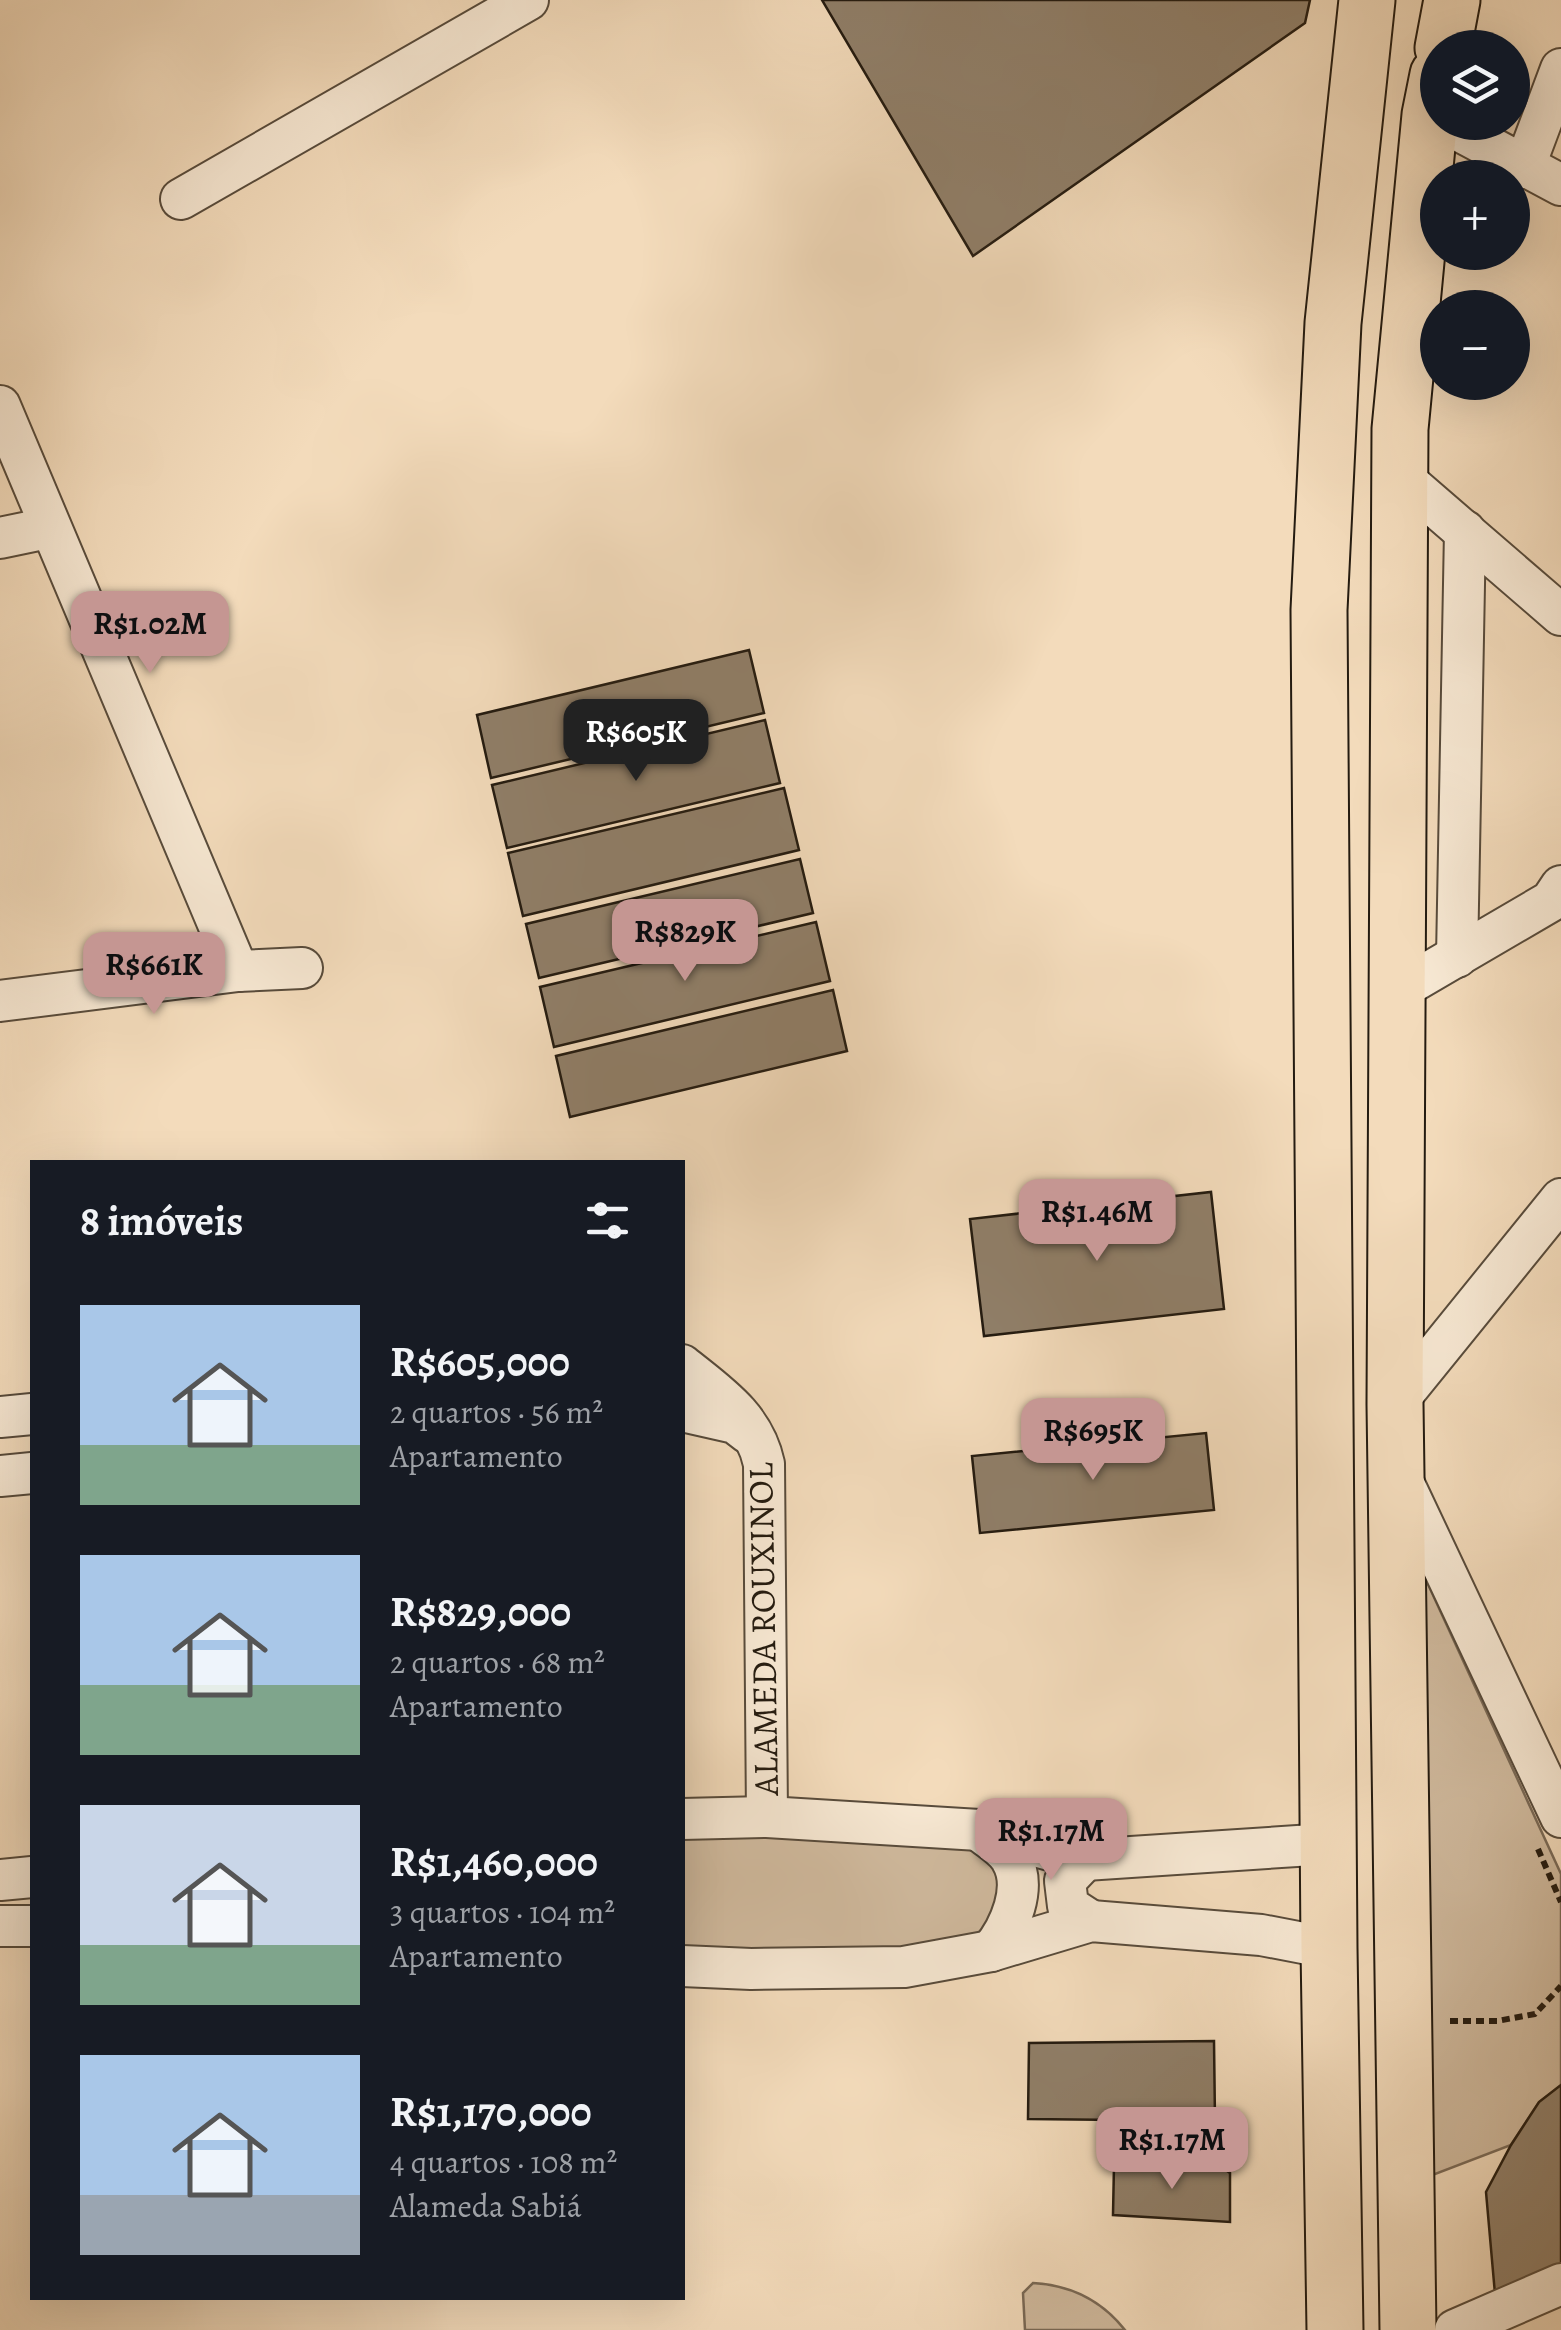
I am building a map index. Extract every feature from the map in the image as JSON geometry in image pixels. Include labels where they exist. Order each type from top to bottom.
[{"type":"highway","points":[[1335,2330],[1318,610],[1333,323],[1367,0]]},
{"type":"highway","points":[[1446,30],[1452,0]]},
{"type":"highway","points":[[1408,2330],[1395,1404],[1400,428],[1433,140]]},
{"type":"street","points":[[181,199],[528,0]]},
{"type":"street","points":[[1527,160],[1561,69]]},
{"type":"street","points":[[1483,140],[1512,160]]},
{"type":"street","points":[[1530,171],[1561,185]]},
{"type":"street","points":[[0,406],[48,528],[238,971]]},
{"type":"street","points":[[1400,476],[1561,615]]},
{"type":"street","points":[[0,538],[48,528]]},
{"type":"street","points":[[1457,956],[1465,531]]},
{"type":"street","points":[[1397,991],[1551,901],[1561,886]]},
{"type":"street","points":[[0,1002],[238,971],[302,968]]},
{"type":"street","points":[[1395,1404],[1561,1199]]},
{"type":"street","points":[[685,1367],[742,1414],[759,1442]]},
{"type":"street","points":[[685,1412],[735,1423],[759,1442]]},
{"type":"street","points":[[0,1417],[30,1414]]},
{"type":"street","name":"ALAMEDA ROUXINOL","points":[[759,1442],[764,1464],[767,1817]]},
{"type":"street","points":[[1397,1470],[1561,1817]]},
{"type":"street","points":[[0,1476],[30,1473]]},
{"type":"street","points":[[685,1819],[767,1817],[979,1830],[1085,1860],[1328,1844]]},
{"type":"street","points":[[979,1830],[1011,1859],[1016,1878],[1017,1899],[1002,1938],[992,1951]]},
{"type":"street","points":[[1085,1860],[1065,1881],[1068,1906],[1091,1921]]},
{"type":"street","points":[[0,1880],[30,1877]]},
{"type":"street","points":[[685,1966],[904,1967],[992,1951],[1091,1921],[1261,1935],[1329,1948]]},
{"type":"street","points":[[0,1926],[30,1926]]},
{"type":"street","points":[[1455,2330],[1561,2284]]},
{"type":"shaded area","points":[[1421,1569],[1561,1874],[1561,2085],[1539,2102],[1511,2145],[1430,2176]]},
{"type":"shaded area","points":[[685,1819],[979,1830],[1011,1859],[991,1951],[685,1966]]},
{"type":"shaded area","points":[[1033,2283],[1084,2296],[1125,2330],[1025,2330],[1023,2293]]},
{"type":"building","points":[[822,0],[1310,0],[1305,23],[973,256]]},
{"type":"building","points":[[749,650],[764,713],[491,778],[477,715]]},
{"type":"building","points":[[765,720],[780,783],[507,848],[492,785]]},
{"type":"building","points":[[784,788],[799,850],[523,916],[508,853]]},
{"type":"building","points":[[800,859],[813,913],[539,978],[526,924]]},
{"type":"building","points":[[816,922],[830,981],[554,1047],[540,987]]},
{"type":"building","points":[[833,990],[847,1051],[570,1117],[556,1056]]},
{"type":"building","points":[[1211,1192],[1224,1309],[984,1336],[970,1219]]},
{"type":"building","points":[[1206,1433],[1214,1510],[980,1533],[972,1456]]},
{"type":"building","points":[[1214,2041],[1215,2121],[1028,2119],[1029,2043]]},
{"type":"building","points":[[1561,2085],[1561,2267],[1495,2294],[1486,2192],[1539,2102]]},
{"type":"building","points":[[1114,2165],[1221,2167],[1230,2173],[1230,2222],[1113,2215]]}]
